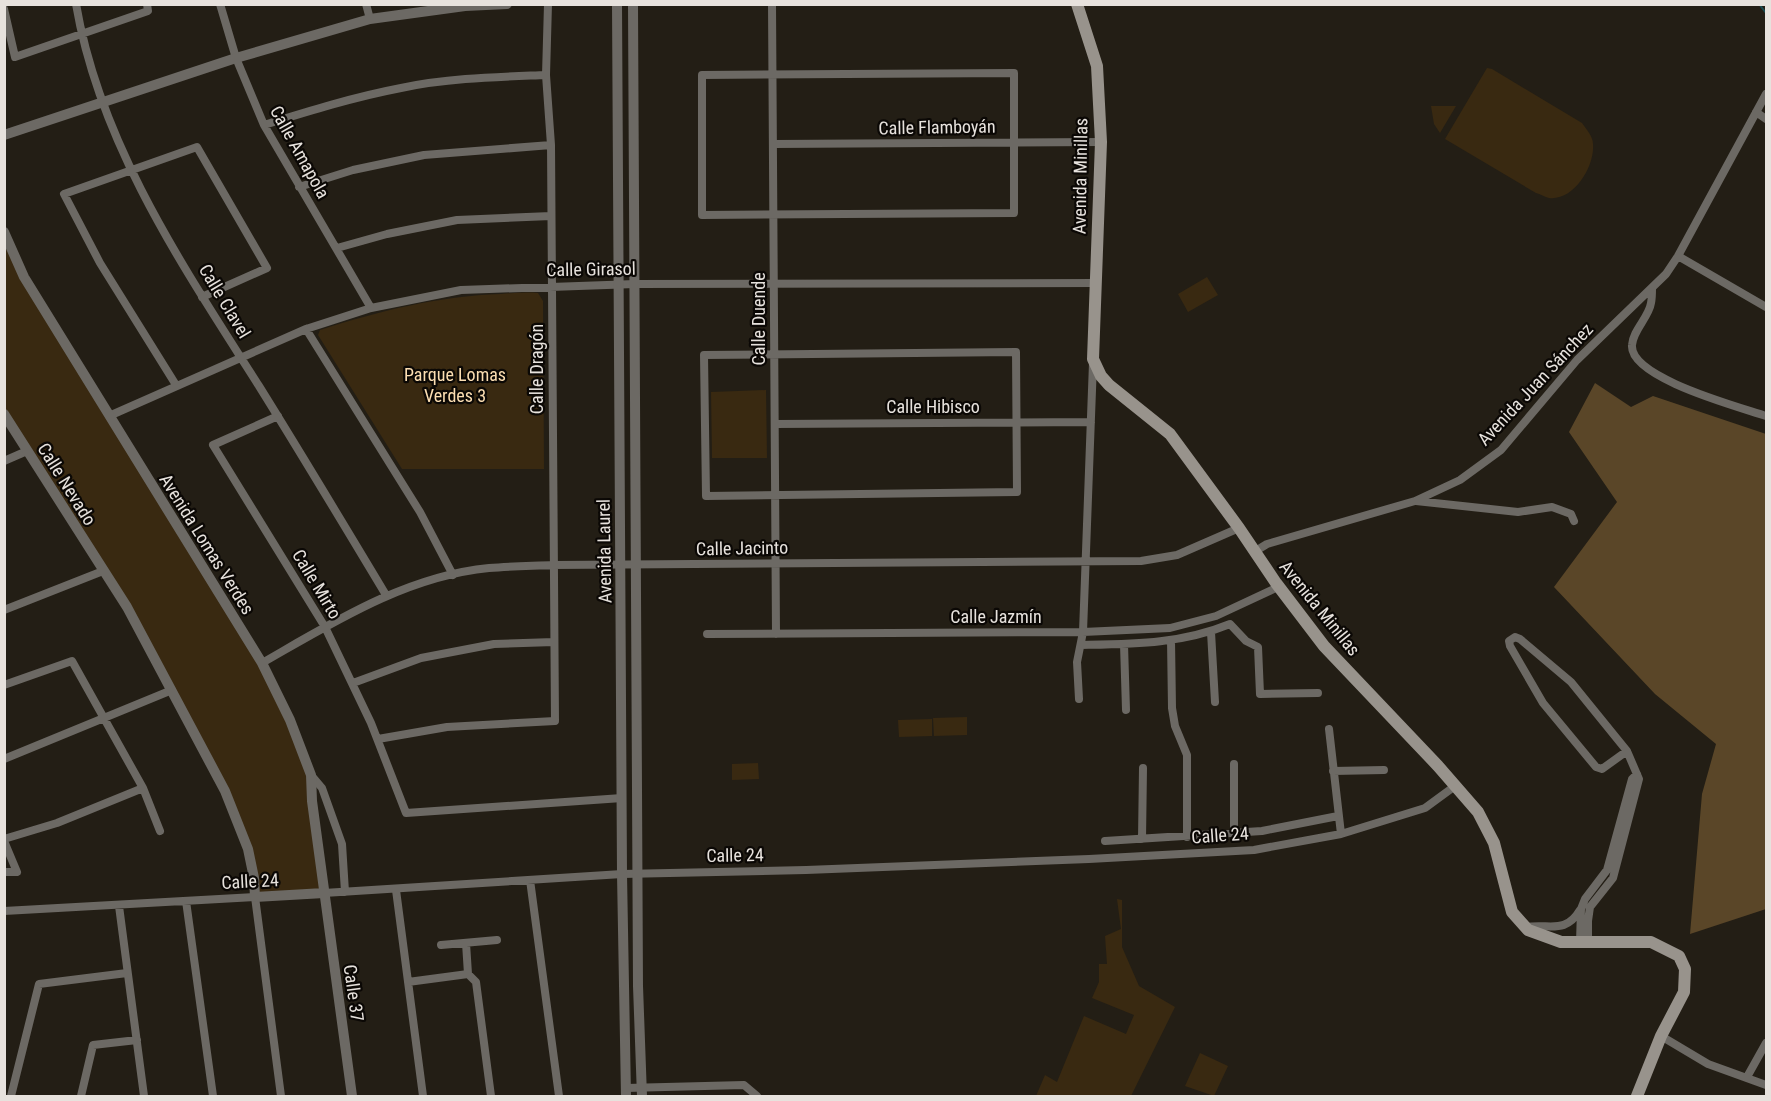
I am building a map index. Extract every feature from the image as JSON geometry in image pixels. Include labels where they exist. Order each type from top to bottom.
[{"type":"main road","name":"Avenida Minillas","points":[[1077,4],[1097,66],[1101,142],[1093,359],[1101,376],[1170,434],[1239,528],[1278,587],[1324,646],[1438,765],[1479,812],[1494,843],[1512,912],[1526,927]]},
{"type":"main road","points":[[1526,927],[1528,930],[1561,942],[1651,942],[1679,956],[1685,969],[1684,992],[1661,1036],[1636,1096]]},
{"type":"street","name":"Calle Clavel","points":[[76,4],[81,34],[103,103],[131,171],[202,297],[278,416],[386,595]]},
{"type":"street","points":[[4,9],[15,57],[148,11],[147,4]]},
{"type":"street","name":"Calle Amapola","points":[[220,4],[236,58],[264,125],[371,308]]},
{"type":"street","points":[[366,4],[370,19]]},
{"type":"street","points":[[4,135],[236,58],[370,19],[465,6],[507,4]]},
{"type":"street","name":"Calle Dragón","points":[[378,739],[447,727],[555,721],[551,146],[546,75],[548,4]]},
{"type":"street","name":"Avenida Laurel","points":[[617,4],[622,874],[626,1092]]},
{"type":"street","name":"Avenida Laurel","points":[[633,4],[641,1092]]},
{"type":"street","name":"Calle Duende","points":[[772,4],[776,634]]},
{"type":"street","points":[[1014,74],[1014,213],[702,215],[702,75],[773,75],[1014,74]]},
{"type":"street","points":[[264,125],[333,103],[403,87],[473,78],[546,75]]},
{"type":"street","name":"Avenida Juan Sánchez","points":[[1254,552],[1268,544],[1415,501],[1460,480],[1501,450],[1577,360],[1666,274],[1767,94]]},
{"type":"street","points":[[1756,112],[1767,119]]},
{"type":"street","name":"Calle Flamboyán","points":[[773,144],[1101,142]]},
{"type":"street","points":[[299,187],[353,170],[424,155],[551,146]]},
{"type":"street","points":[[176,385],[100,263],[64,194],[197,147],[267,268],[202,297]]},
{"type":"street","points":[[337,248],[387,234],[457,220],[551,216]]},
{"type":"street","name":"Avenida Lomas Verdes","points":[[4,232],[24,277],[262,663],[290,720],[311,776],[324,893]]},
{"type":"street","points":[[1678,256],[1767,307]]},
{"type":"street","name":"Calle Girasol","points":[[109,416],[306,329],[371,308],[461,290],[552,285],[635,284],[1096,283]]},
{"type":"street","points":[[1652,289],[1651,304],[1631,343],[1633,354],[1641,364],[1674,384],[1767,416]]},
{"type":"street","points":[[306,329],[420,512],[453,575]]},
{"type":"street","points":[[1016,352],[1017,492],[706,495],[704,355],[775,354],[1016,352]]},
{"type":"street","points":[[1079,699],[1077,662],[1083,632],[1093,359]]},
{"type":"street","name":"Calle Nevado","points":[[4,414],[127,607],[225,791],[248,849],[255,897]]},
{"type":"street","name":"Calle Mirto","points":[[278,416],[213,445],[325,627],[378,739],[406,813],[622,798]]},
{"type":"street","name":"Calle Hibisco","points":[[775,424],[1091,422]]},
{"type":"street","points":[[4,460],[27,451]]},
{"type":"street","points":[[1415,501],[1518,512],[1552,507],[1571,514],[1574,521]]},
{"type":"street","name":"Calle Jacinto","points":[[262,663],[386,595],[453,575],[488,568],[554,565],[1141,561],[1177,555],[1239,528]]},
{"type":"street","points":[[4,610],[103,571]]},
{"type":"street","name":"Calle Jazmín","points":[[707,634],[1083,632],[1170,628],[1215,616],[1278,587]]},
{"type":"street","points":[[1082,645],[1156,643],[1211,632],[1230,624],[1246,641],[1258,647],[1260,694],[1318,693]]},
{"type":"street","points":[[1211,632],[1215,702]]},
{"type":"street","points":[[1584,942],[1588,915],[1593,902],[1613,878],[1639,779],[1627,751],[1571,682],[1515,637],[1509,641],[1543,703],[1596,767],[1602,769],[1627,751]]},
{"type":"street","points":[[1171,640],[1172,708],[1175,726],[1187,755],[1187,837]]},
{"type":"street","points":[[353,683],[421,658],[494,644],[554,642]]},
{"type":"street","points":[[1124,644],[1126,710]]},
{"type":"street","points":[[1516,656],[1528,646]]},
{"type":"street","points":[[4,686],[72,661],[143,788],[160,831]]},
{"type":"street","points":[[4,759],[172,690]]},
{"type":"street","points":[[1329,729],[1341,834]]},
{"type":"street","points":[[1234,764],[1234,834]]},
{"type":"street","points":[[1142,839],[1143,768]]},
{"type":"street","points":[[1333,771],[1384,770]]},
{"type":"street","points":[[1526,927],[1536,925],[1560,927],[1570,923],[1581,909],[1585,899],[1605,874],[1632,779],[1637,774]]},
{"type":"street","points":[[311,776],[322,788],[342,844],[345,892]]},
{"type":"street","name":"Calle 24","points":[[4,911],[396,890],[639,873],[752,872],[1101,859],[1254,850],[1341,834],[1425,808],[1455,786]]},
{"type":"street","points":[[4,872],[17,872],[4,840],[57,823],[143,788]]},
{"type":"street","points":[[1105,841],[1262,831],[1338,816]]},
{"type":"street","points":[[530,880],[560,1096]]},
{"type":"street","points":[[396,890],[423,1096]]},
{"type":"street","name":"Calle 37","points":[[324,893],[352,1096]]},
{"type":"street","points":[[255,897],[281,1096]]},
{"type":"street","points":[[186,901],[213,1096]]},
{"type":"street","points":[[118,906],[144,1096]]},
{"type":"street","points":[[1581,909],[1584,942]]},
{"type":"street","points":[[441,945],[497,940]]},
{"type":"street","points":[[466,943],[468,974],[476,982],[491,1096]]},
{"type":"street","points":[[11,1096],[39,984],[127,973]]},
{"type":"street","points":[[408,982],[468,974]]},
{"type":"street","points":[[1661,1036],[1708,1064],[1767,1085]]},
{"type":"street","points":[[81,1096],[93,1045],[137,1040]]},
{"type":"street","points":[[1747,1077],[1767,1043]]},
{"type":"street","points":[[626,1092],[744,1085],[757,1096]]},
{"type":"green space","points":[[1487,68],[1582,123],[1589,133],[1592,138],[1593,153],[1587,172],[1567,194],[1549,198],[1536,193],[1445,139]]},
{"type":"green space","points":[[1431,106],[1456,106],[1440,133],[1434,124]]},
{"type":"green space","points":[[4,232],[24,277],[262,663],[311,775],[324,893],[255,897],[248,849],[172,690],[5,414]]},
{"type":"green space","points":[[1207,277],[1218,295],[1188,312],[1178,294]]},
{"type":"green space","name":"Parque Lomas Verdes 3","points":[[538,293],[543,301],[544,469],[402,469],[318,335],[320,330],[342,323],[432,301],[478,295]]},
{"type":"green space","points":[[766,390],[767,458],[712,458],[711,392]]},
{"type":"green space","points":[[967,717],[967,735],[934,736],[933,718]]},
{"type":"green space","points":[[932,719],[932,736],[899,737],[898,720]]},
{"type":"green space","points":[[758,763],[759,779],[732,780],[732,764]]},
{"type":"green space","points":[[1117,899],[1122,900],[1122,947],[1139,986],[1175,1007],[1131,1096],[1036,1096],[1045,1075],[1057,1082],[1084,1016],[1126,1034],[1134,1015],[1092,998],[1099,982],[1099,964],[1107,964],[1105,936],[1121,929]]},
{"type":"green space","points":[[1200,1053],[1228,1066],[1214,1096],[1185,1086]]},
{"type":"shaded area","points":[[1595,383],[1631,407],[1653,396],[1766,434],[1766,909],[1690,934],[1702,794],[1716,744],[1655,694],[1554,587],[1617,502],[1569,432]]},
{"type":"waterway","points":[[1759,4],[1766,13]]}]
